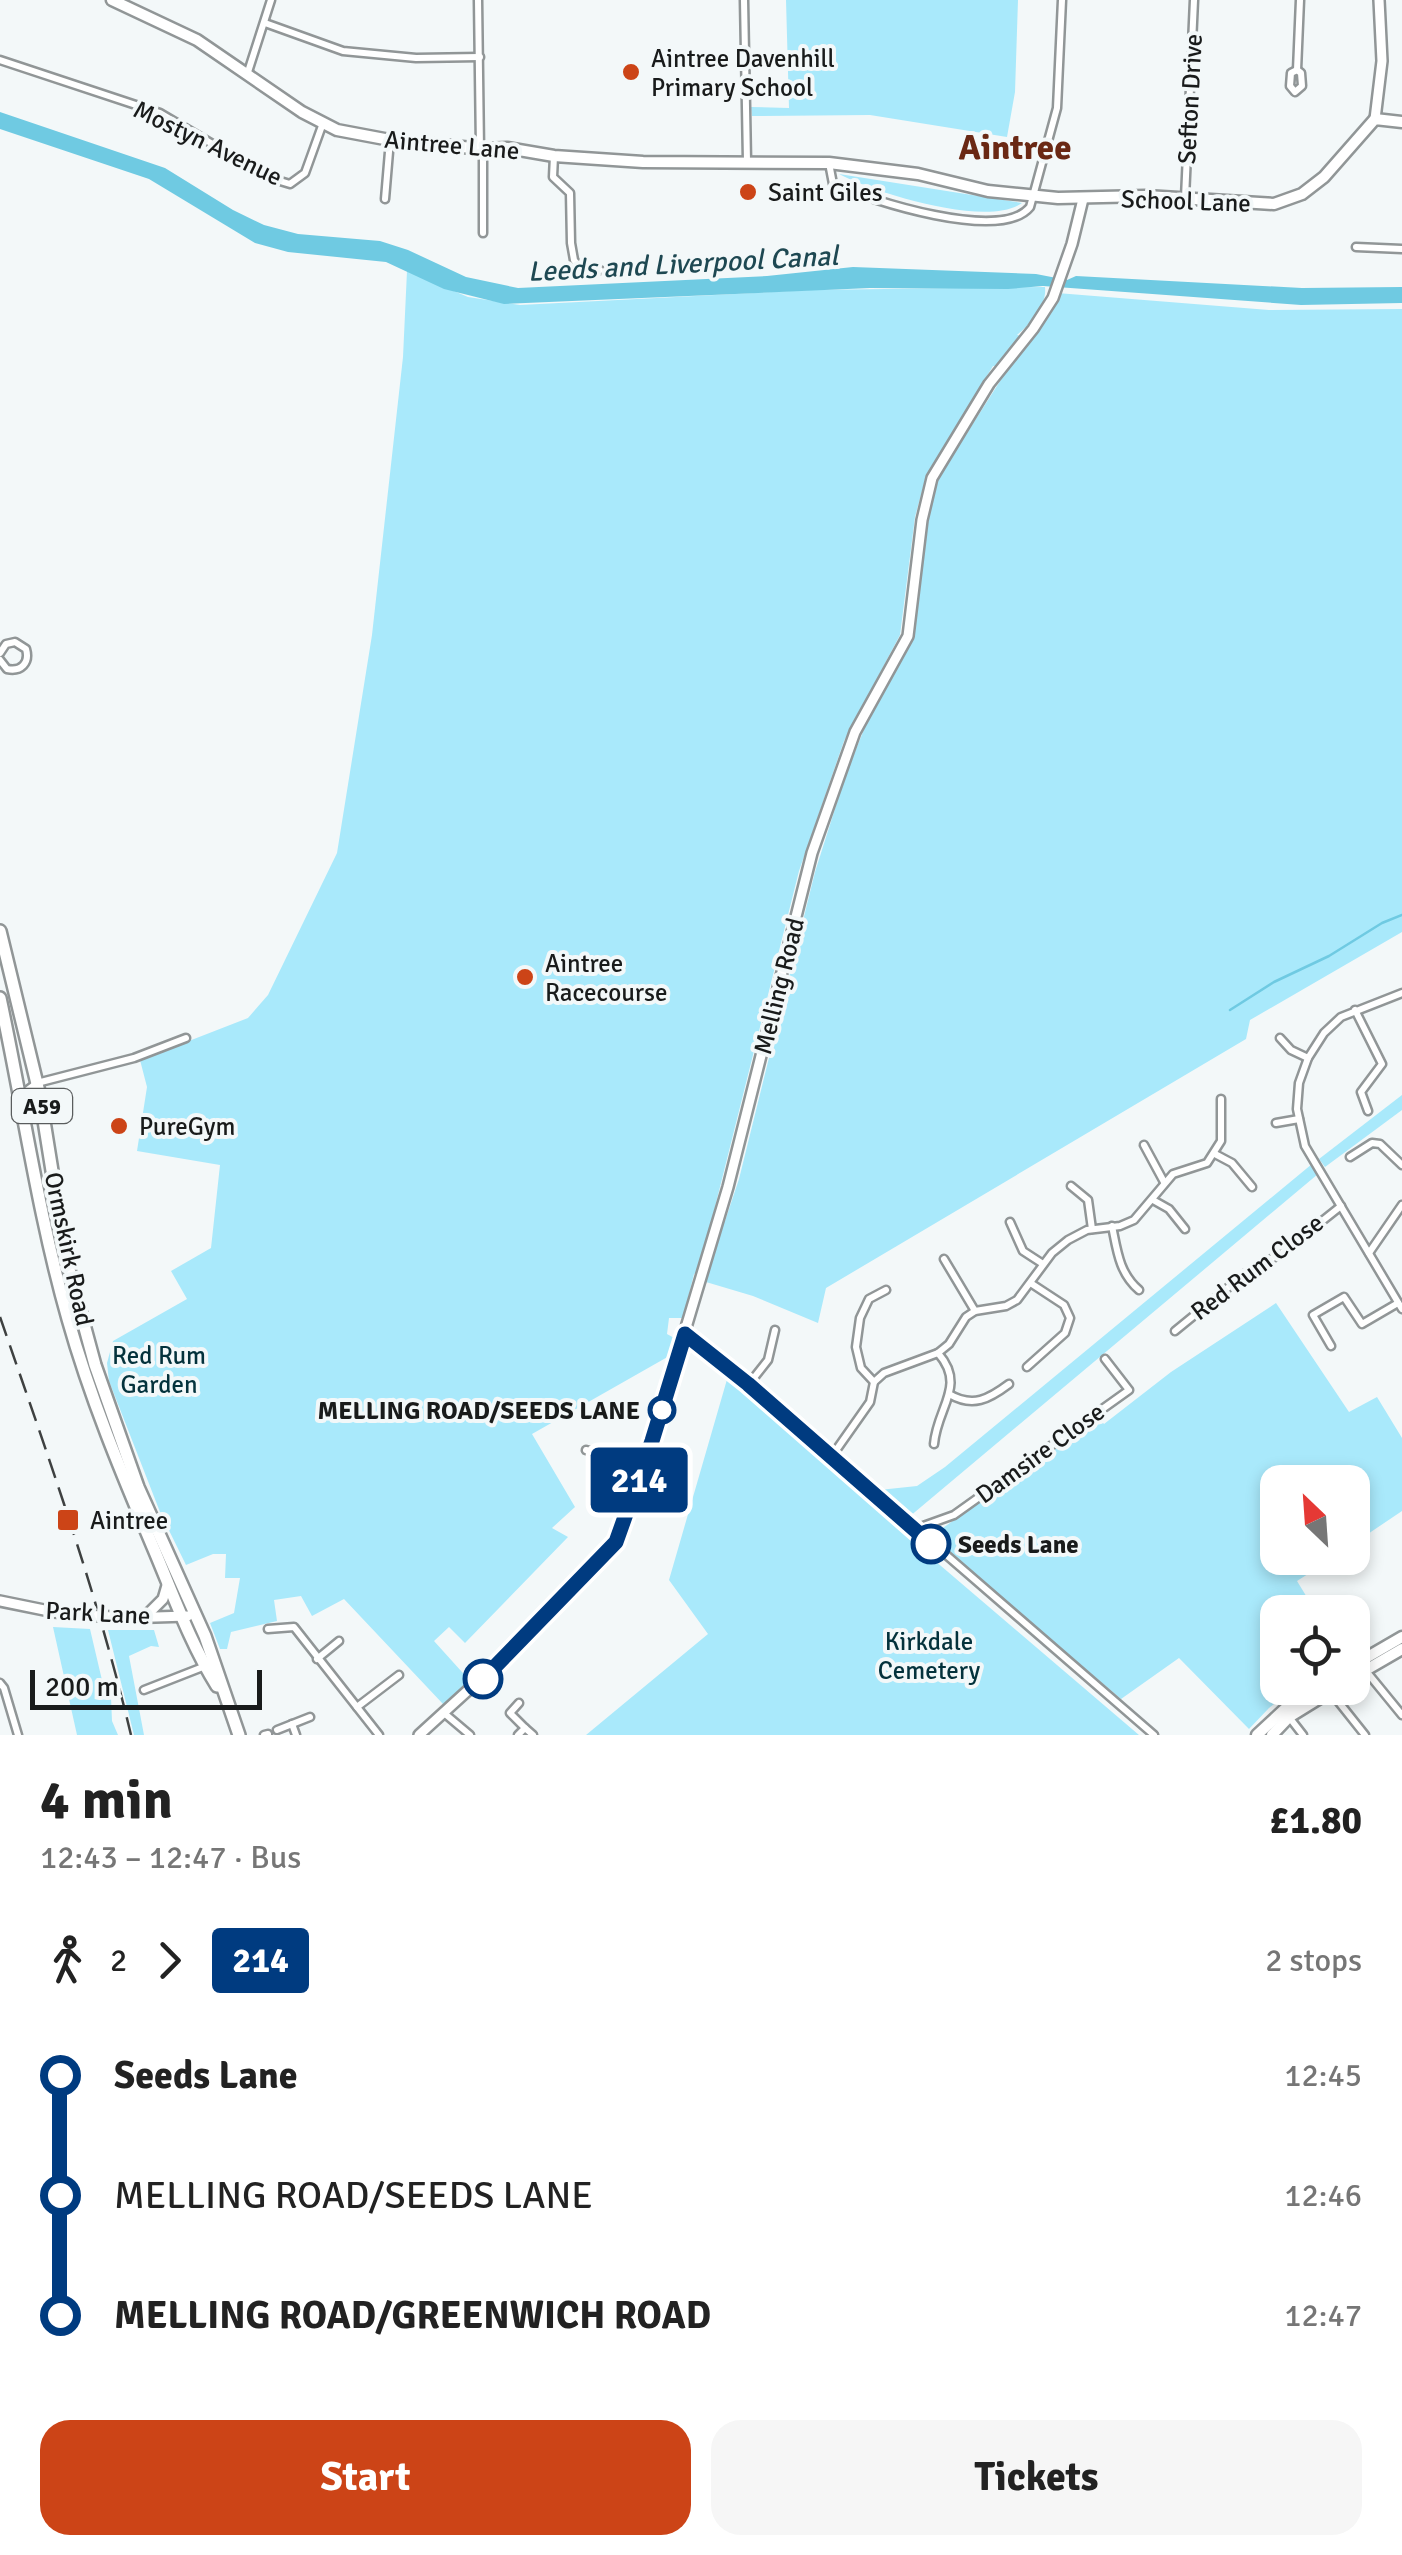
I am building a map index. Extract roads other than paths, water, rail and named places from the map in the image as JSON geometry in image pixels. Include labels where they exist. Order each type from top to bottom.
[{"type":"highway","name":"Ormskirk Road","points":[[0,931],[37,1083],[62,1232],[84,1328],[138,1487],[189,1616]]},
{"type":"highway","name":"Ormskirk Road","points":[[0,998],[47,1237],[69,1322],[101,1421],[168,1582],[189,1616]]},
{"type":"highway","name":"A59","points":[[189,1616],[239,1735]]},
{"type":"main road","name":"Aintree Lane","points":[[112,0],[197,40],[246,76],[323,123],[352,134],[643,162],[747,161],[874,167],[988,191],[1083,199]]},
{"type":"main road","name":"School Lane","points":[[1083,199],[1185,198],[1274,204],[1302,194],[1324,177],[1374,118]]},
{"type":"main road","points":[[1374,118],[1402,122]]},
{"type":"main road","points":[[1370,1657],[1402,1641]]},
{"type":"main road","points":[[1370,1667],[1402,1641]]},
{"type":"main road","points":[[1257,1735],[1293,1705]]},
{"type":"main road","points":[[1272,1735],[1306,1705]]},
{"type":"street","points":[[246,76],[271,0]]},
{"type":"street","points":[[478,0],[484,234]]},
{"type":"street","points":[[744,0],[747,161]]},
{"type":"street","points":[[829,163],[833,184],[907,210],[970,218],[1016,218],[1030,207],[1050,142],[1057,108],[1062,0]]},
{"type":"street","name":"Sefton Drive","points":[[1185,198],[1194,0]]},
{"type":"street","points":[[1297,70],[1300,0]]},
{"type":"street","points":[[1374,118],[1382,61],[1379,0]]},
{"type":"street","points":[[265,22],[352,52],[416,58],[480,57]]},
{"type":"street","name":"Mostyn Avenue","points":[[0,60],[160,114],[270,178],[290,184],[306,173],[323,123]]},
{"type":"street","points":[[385,199],[390,140]]},
{"type":"street","points":[[554,156],[553,176],[570,193],[574,260],[581,270],[600,270]]},
{"type":"street","name":"Melling Road","points":[[420,1735],[477,1684],[612,1548],[644,1467],[685,1334],[738,1150],[812,854],[855,732],[908,636],[922,520],[932,478],[989,384],[1033,329],[1055,293],[1083,199]]},
{"type":"street","points":[[1356,247],[1402,249]]},
{"type":"street","points":[[1331,1346],[1313,1314],[1344,1298],[1362,1324],[1400,1306],[1305,1146],[1299,1119],[1299,1083],[1324,1032],[1341,1016],[1402,993]]},
{"type":"street","points":[[1355,1010],[1382,1064],[1360,1092],[1368,1111]]},
{"type":"street","points":[[21,1095],[37,1083],[134,1058],[186,1038]]},
{"type":"street","points":[[1280,1038],[1291,1050],[1308,1058]]},
{"type":"street","points":[[832,1456],[870,1402],[874,1382],[896,1367],[938,1354],[966,1316],[1017,1300],[1043,1264],[1068,1240],[1092,1229],[1134,1220],[1172,1174],[1208,1163],[1222,1141],[1221,1099]]},
{"type":"street","points":[[1276,1124],[1299,1119]]},
{"type":"street","points":[[1350,1158],[1372,1144],[1380,1144],[1402,1165]]},
{"type":"street","points":[[1144,1145],[1164,1182]]},
{"type":"street","points":[[1215,1154],[1232,1163],[1252,1186]]},
{"type":"street","points":[[1071,1186],[1088,1200],[1092,1229]]},
{"type":"street","points":[[1153,1200],[1170,1208],[1185,1229]]},
{"type":"street","points":[[1369,1253],[1402,1205]]},
{"type":"street","name":"Red Rum Close","points":[[1175,1330],[1246,1272],[1282,1253],[1341,1206]]},
{"type":"street","points":[[1010,1222],[1023,1251],[1043,1264]]},
{"type":"street","points":[[1112,1226],[1118,1260],[1128,1281],[1140,1290]]},
{"type":"street","points":[[944,1260],[975,1311]]},
{"type":"street","points":[[1026,1367],[1065,1334],[1070,1318],[1064,1305],[1032,1284]]},
{"type":"street","points":[[874,1382],[860,1368],[856,1347],[860,1318],[869,1299],[886,1290]]},
{"type":"street","points":[[748,1384],[768,1360],[775,1330]]},
{"type":"street","points":[[685,1334],[1154,1735]]},
{"type":"street","points":[[758,1342],[772,1345]]},
{"type":"street","points":[[934,1444],[951,1376],[938,1354]]},
{"type":"street","name":"Damsire Close","points":[[914,1530],[954,1515],[1129,1390],[1104,1359]]},
{"type":"street","points":[[949,1394],[964,1402],[978,1402],[1009,1384]]},
{"type":"street","points":[[586,1450],[644,1467]]},
{"type":"street","points":[[146,1616],[163,1599],[168,1582]]},
{"type":"street","name":"Park Lane","points":[[0,1601],[54,1612],[123,1618],[189,1616]]},
{"type":"street","points":[[268,1630],[294,1627],[379,1735]]},
{"type":"street","points":[[317,1660],[339,1642]]},
{"type":"street","points":[[144,1690],[210,1664]]},
{"type":"street","points":[[358,1707],[398,1674]]},
{"type":"street","points":[[1370,1675],[1402,1714]]},
{"type":"street","points":[[0,1683],[18,1735]]},
{"type":"street","points":[[519,1703],[510,1713],[533,1735]]},
{"type":"street","points":[[1341,1705],[1365,1735]]},
{"type":"street","points":[[444,1713],[470,1735]]},
{"type":"street","points":[[277,1730],[310,1717]]},
{"type":"street","points":[[1289,1717],[1303,1735]]},
{"type":"street","points":[[292,1724],[296,1735]]},
{"type":"street","points":[[518,1735],[525,1728]]},
{"type":"waterway","points":[[1230,1010],[1274,982],[1402,915]]},
{"type":"railway","points":[[0,1317],[87,1577],[131,1735]]},
{"type":"place","name":"Aintree Davenhill Primary School","points":[[631,72]]},
{"type":"place","name":"Saint Giles","points":[[748,192]]},
{"type":"place","name":"Aintree Racecourse","points":[[525,977]]},
{"type":"place","name":"PureGym","points":[[119,1126]]},
{"type":"place","name":"MELLING ROAD/SEEDS LANE","points":[[662,1410]]},
{"type":"place","name":"Aintree","points":[[68,1520]]},
{"type":"place","name":"Seeds Lane","points":[[931,1544]]},
{"type":"district","name":"Aintree","points":[[1015,147]]},
{"type":"water label","name":"Leeds and Liverpool Canal","points":[[683,264]]},
{"type":"park label","name":"Red Rum Garden","points":[[159,1370]]},
{"type":"park label","name":"Kirkdale Cemetery","points":[[929,1656]]}]
